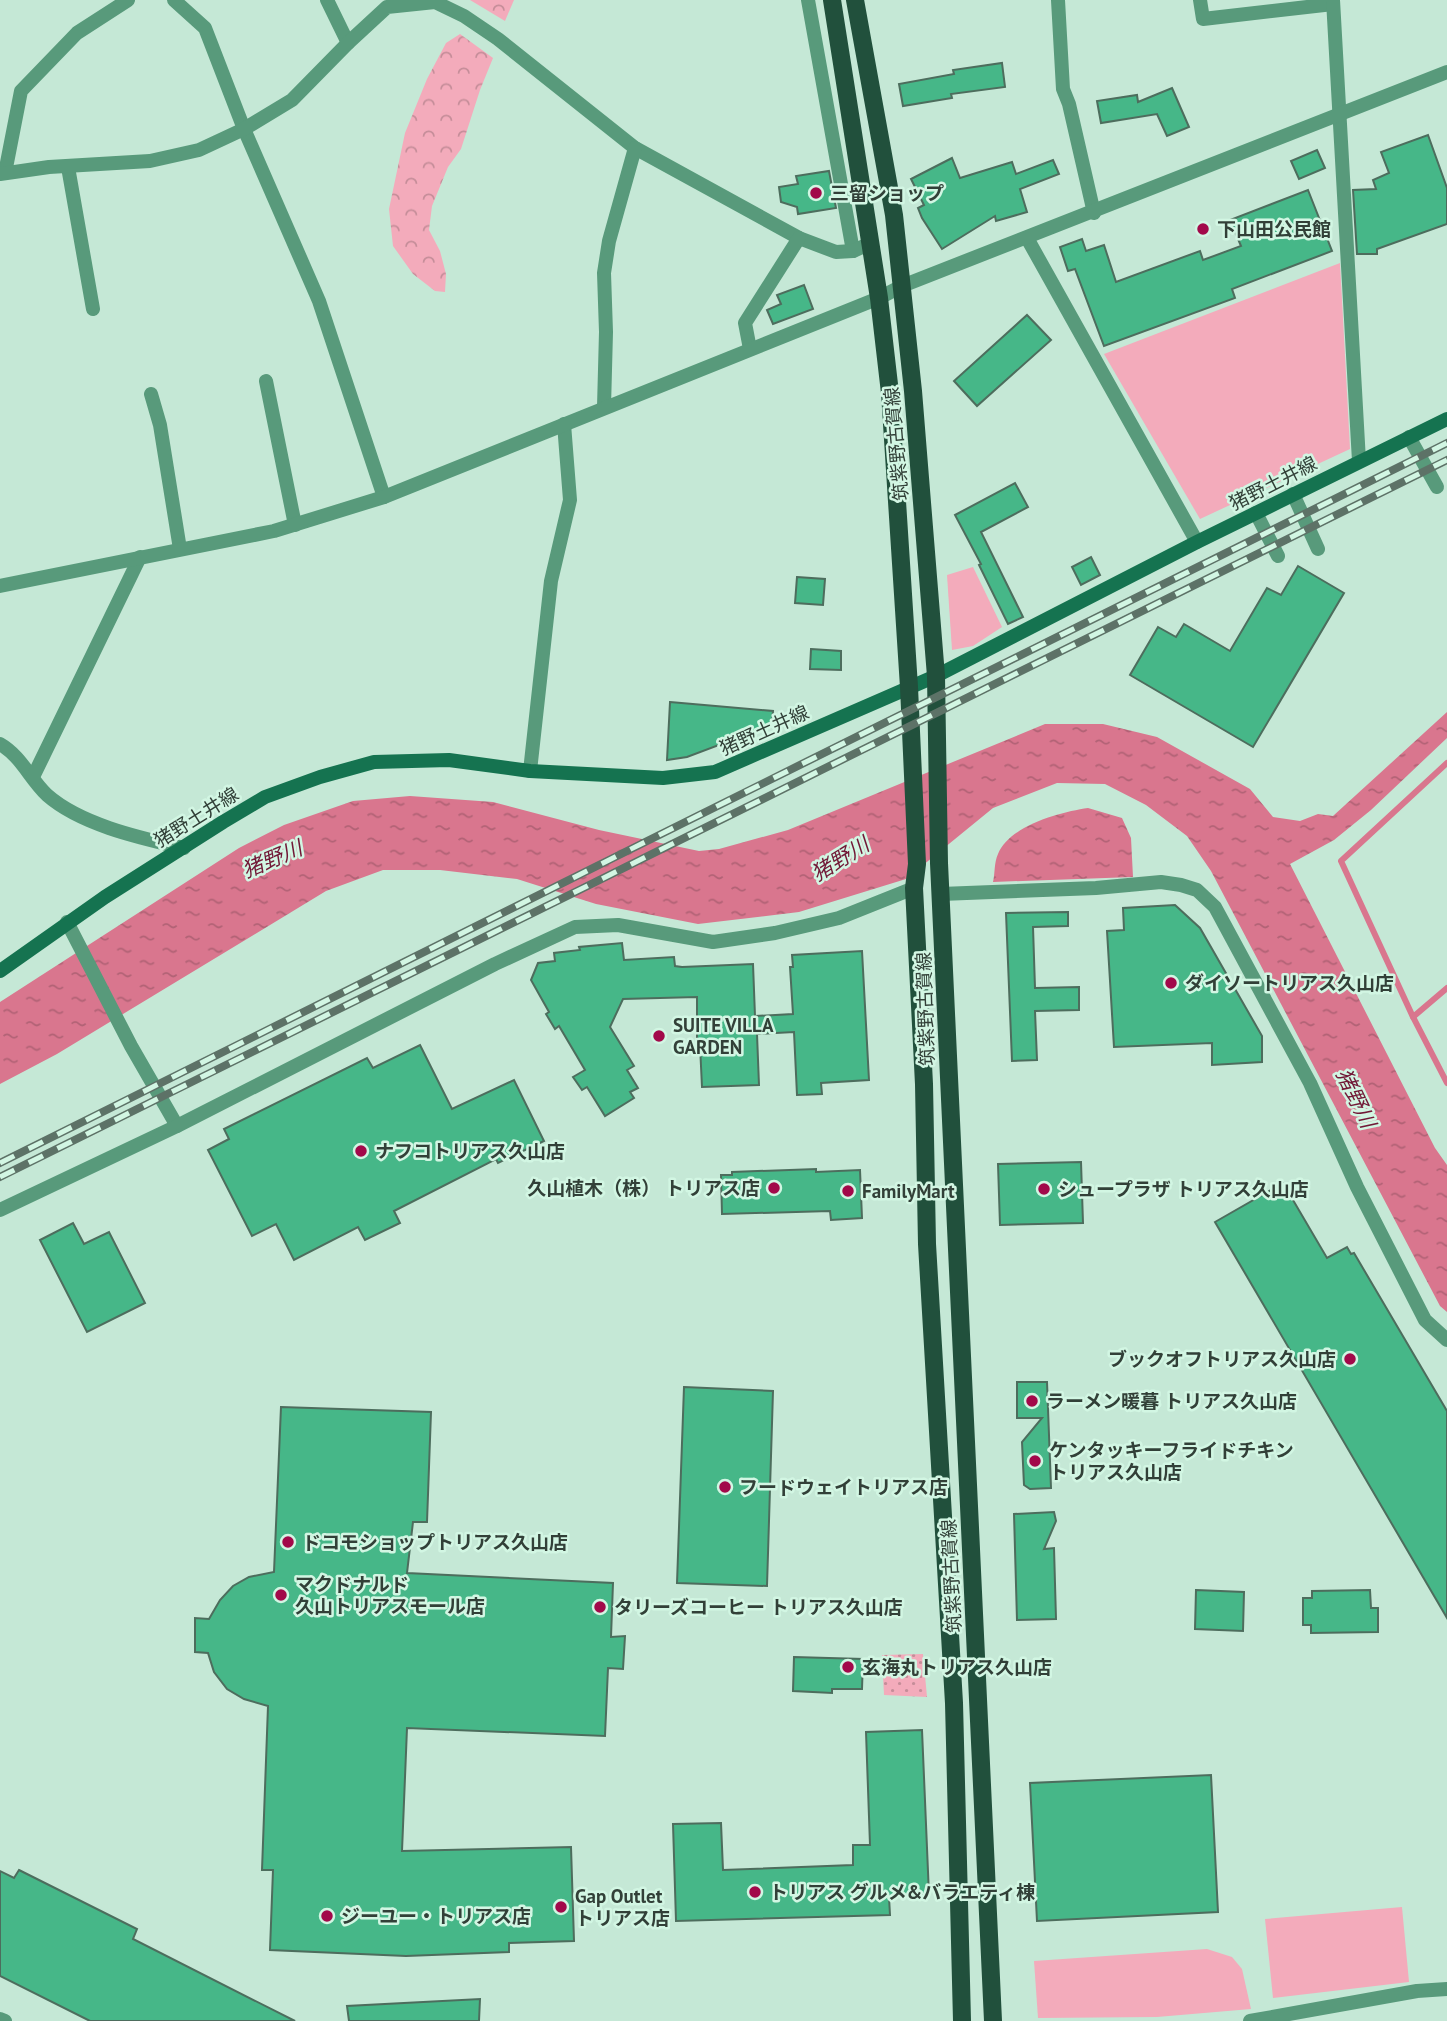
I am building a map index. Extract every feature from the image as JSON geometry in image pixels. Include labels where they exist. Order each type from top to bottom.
[{"type":"main road","name":"筑紫野古賀線","points":[[832,0],[861,247],[879,298],[890,393],[913,744],[917,864],[914,888],[924,1084],[927,1244],[954,1703],[962,2021]]},
{"type":"main road","name":"筑紫野古賀線","points":[[855,0],[894,215],[936,676],[939,863],[993,2021]]},
{"type":"main road","name":"猪野土井線","points":[[0,971],[68,922],[265,797],[320,777],[374,762],[449,760],[530,771],[663,778],[715,772],[936,676],[1359,461],[1446,422]]},
{"type":"street","points":[[128,0],[77,33],[21,91],[3,174],[150,161],[199,150],[244,129],[292,100],[387,7],[435,2],[464,16],[498,39],[635,148],[799,238],[836,252],[861,247],[808,0]]},
{"type":"street","points":[[174,0],[205,28],[244,129],[319,301],[384,496]]},
{"type":"street","points":[[327,0],[348,43]]},
{"type":"street","points":[[1058,0],[1063,89],[1069,104],[1094,213]]},
{"type":"street","points":[[1200,0],[1203,19],[1333,2],[1359,461]]},
{"type":"street","points":[[0,586],[295,525],[384,496],[879,298],[902,286],[1094,213],[1447,72]]},
{"type":"street","points":[[604,407],[604,273],[608,240],[635,148]]},
{"type":"street","points":[[68,167],[93,309]]},
{"type":"street","points":[[750,349],[745,323],[799,238]]},
{"type":"street","points":[[1027,238],[1197,542]]},
{"type":"street","points":[[266,381],[295,525]]},
{"type":"street","points":[[151,394],[160,425],[180,549]]},
{"type":"street","points":[[530,771],[551,581],[570,500],[564,424]]},
{"type":"street","points":[[1409,437],[1437,487]]},
{"type":"street","points":[[1293,494],[1318,549]]},
{"type":"street","points":[[1256,513],[1278,556]]},
{"type":"street","points":[[33,777],[140,558]]},
{"type":"street","points":[[0,744],[11,750],[47,795],[74,812],[122,833],[184,848]]},
{"type":"street","points":[[941,894],[1096,888],[1161,882],[1197,890],[1215,907],[1310,1083],[1357,1187],[1425,1321],[1447,1340]]},
{"type":"street","points":[[0,1210],[177,1126],[495,964],[575,927],[618,925],[713,942],[775,933],[839,918],[914,888]]},
{"type":"street","points":[[68,922],[131,1046],[177,1126]]},
{"type":"street","points":[[1250,2021],[1417,1991],[1447,1989]]},
{"type":"street","points":[[0,2019],[5,2021]]},
{"type":"green space","points":[[470,0],[514,0],[505,21]]},
{"type":"green space","points":[[460,34],[493,58],[461,149],[448,167],[432,206],[429,230],[440,251],[446,274],[445,292],[435,291],[413,274],[393,246],[389,209],[405,133],[427,79],[446,43]]},
{"type":"green space","points":[[1340,263],[1350,449],[1200,519],[1104,354]]},
{"type":"green space","points":[[973,567],[1002,627],[973,646],[952,650],[947,575]]},
{"type":"green space","points":[[923,1654],[927,1697],[884,1695],[882,1655]]},
{"type":"green space","points":[[1402,1907],[1409,1982],[1273,1998],[1265,1919]]},
{"type":"green space","points":[[1207,1949],[1232,1957],[1242,1969],[1251,2009],[1157,2017],[1038,2018],[1034,1961]]},
{"type":"water","name":"猪野川","points":[[1447,712],[1447,738],[1371,810],[1334,840],[1290,864],[1435,1148],[1447,1165],[1447,1312],[1440,1306],[1211,871],[1187,836],[1146,805],[1105,784],[1057,783],[993,808],[906,879],[799,912],[698,924],[596,904],[517,879],[440,870],[383,870],[326,891],[57,1054],[0,1084],[0,1002],[239,848],[284,825],[353,801],[410,796],[493,802],[599,830],[699,851],[719,849],[788,830],[1045,724],[1103,724],[1157,737],[1250,789],[1273,817],[1300,821],[1318,814],[1333,816]]},
{"type":"water","points":[[1088,808],[1122,818],[1131,838],[1133,877],[993,882],[998,854],[1013,836],[1050,817]]},
{"type":"building","points":[[1002,63],[1005,87],[951,94],[952,98],[903,106],[899,84],[954,74],[953,70]]},
{"type":"building","points":[[1172,88],[1189,127],[1167,136],[1157,114],[1101,123],[1097,101],[1137,95],[1138,102]]},
{"type":"building","points":[[1428,135],[1447,188],[1447,224],[1377,249],[1377,254],[1357,254],[1353,190],[1376,189],[1373,180],[1389,173],[1381,152]]},
{"type":"building","points":[[1317,150],[1325,168],[1299,179],[1291,161]]},
{"type":"building","points":[[952,158],[960,178],[1012,162],[1016,174],[1053,160],[1059,174],[1020,189],[1027,212],[996,221],[995,216],[942,249],[922,218],[918,208],[924,205],[911,179]]},
{"type":"building","points":[[829,171],[836,208],[798,214],[797,207],[781,202],[779,187],[798,184],[796,176]]},
{"type":"building","points":[[1308,190],[1332,251],[1232,289],[1235,298],[1104,346],[1075,269],[1068,271],[1060,247],[1082,239],[1086,251],[1104,245],[1116,282],[1200,251],[1203,260],[1241,246],[1230,220]]},
{"type":"building","points":[[804,285],[813,309],[773,324],[767,310],[781,304],[777,295]]},
{"type":"building","points":[[1027,315],[1051,340],[977,406],[954,381]]},
{"type":"building","points":[[1015,483],[1028,507],[981,532],[1023,617],[1008,624],[955,515]]},
{"type":"building","points":[[1091,557],[1100,575],[1081,585],[1072,567]]},
{"type":"building","points":[[1298,566],[1344,593],[1253,747],[1130,675],[1158,627],[1176,637],[1184,624],[1230,651],[1267,588],[1281,595]]},
{"type":"building","points":[[797,577],[825,579],[823,605],[795,603]]},
{"type":"building","points":[[811,649],[841,651],[841,670],[810,669]]},
{"type":"building","points":[[670,702],[773,711],[772,725],[687,757],[667,760]]},
{"type":"building","name":"ダイソートリアス久山店","points":[[1175,905],[1200,928],[1262,1036],[1262,1062],[1212,1065],[1212,1043],[1114,1047],[1107,931],[1124,930],[1123,908]]},
{"type":"building","points":[[1068,912],[1068,926],[1033,927],[1035,988],[1079,987],[1079,1010],[1035,1011],[1037,1060],[1012,1061],[1006,913]]},
{"type":"building","points":[[622,943],[624,960],[674,957],[675,966],[682,967],[753,964],[755,1016],[793,1014],[790,967],[793,967],[792,955],[862,951],[869,1080],[821,1083],[822,1094],[797,1095],[794,1032],[757,1034],[759,1085],[702,1087],[700,1045],[697,1045],[697,997],[623,999],[610,1027],[634,1066],[627,1070],[638,1088],[630,1092],[634,1098],[605,1116],[587,1087],[582,1090],[573,1077],[585,1070],[559,1026],[555,1029],[546,1014],[549,1012],[531,980],[538,963],[555,961],[554,953],[580,950],[579,947]]},
{"type":"building","points":[[420,1045],[452,1109],[514,1080],[544,1141],[498,1163],[496,1159],[394,1211],[400,1223],[365,1240],[358,1227],[294,1260],[276,1224],[252,1236],[208,1150],[229,1139],[224,1129],[367,1058],[373,1068]]},
{"type":"building","points":[[1081,1162],[1083,1223],[1000,1225],[998,1164]]},
{"type":"building","points":[[816,1169],[816,1172],[860,1170],[862,1218],[831,1220],[830,1211],[722,1214],[721,1175],[732,1175],[732,1172]]},
{"type":"building","points":[[1283,1183],[1327,1258],[1347,1247],[1351,1254],[1354,1253],[1447,1411],[1447,1618],[1215,1222]]},
{"type":"building","points":[[73,1223],[84,1244],[109,1232],[145,1303],[87,1332],[40,1240]]},
{"type":"building","points":[[1017,1382],[1047,1382],[1051,1488],[1030,1489],[1024,1485],[1022,1442],[1042,1418],[1017,1418]]},
{"type":"building","points":[[684,1387],[773,1391],[767,1586],[677,1583]]},
{"type":"building","points":[[281,1407],[431,1412],[427,1522],[413,1522],[407,1573],[613,1583],[611,1637],[625,1636],[623,1669],[608,1668],[605,1736],[407,1728],[402,1851],[571,1847],[574,1941],[509,1943],[509,1952],[406,1956],[270,1950],[273,1870],[262,1870],[268,1706],[244,1699],[227,1689],[214,1672],[208,1653],[195,1652],[195,1618],[209,1619],[220,1600],[233,1586],[249,1577],[274,1572]]},
{"type":"building","points":[[1054,1512],[1056,1521],[1044,1549],[1054,1548],[1056,1619],[1017,1620],[1014,1514]]},
{"type":"building","points":[[1196,1590],[1244,1592],[1243,1631],[1195,1629]]},
{"type":"building","points":[[1370,1590],[1371,1608],[1378,1608],[1378,1632],[1311,1633],[1311,1625],[1303,1625],[1303,1598],[1312,1598],[1312,1591]]},
{"type":"building","points":[[794,1657],[863,1659],[862,1689],[832,1689],[832,1693],[793,1691]]},
{"type":"building","points":[[922,1730],[929,1895],[889,1897],[890,1915],[676,1921],[673,1824],[721,1823],[723,1870],[853,1865],[853,1845],[870,1845],[866,1732]]},
{"type":"building","points":[[1211,1775],[1218,1912],[1037,1921],[1030,1783]]},
{"type":"building","points":[[19,1870],[137,1929],[133,1939],[295,2021],[90,2021],[0,1976],[0,1871],[14,1878]]},
{"type":"building","points":[[480,1999],[479,2021],[349,2021],[347,2006]]},
{"type":"waterway","points":[[1447,763],[1341,861],[1413,1017],[1447,988]]},
{"type":"waterway","points":[[1413,1017],[1447,1083]]},
{"type":"railway","points":[[0,1163],[1447,443]]},
{"type":"railway","points":[[0,1177],[1447,460]]},
{"type":"place","name":"三留ショップ","points":[[816,193]]},
{"type":"place","name":"下山田公民館","points":[[1203,229]]},
{"type":"place","name":"ダイソートリアス久山店","points":[[1171,983]]},
{"type":"place","name":"SUITE VILLA GARDEN","points":[[659,1036]]},
{"type":"place","name":"ナフコトリアス久山店","points":[[361,1151]]},
{"type":"place","name":"久山植木（株） トリアス店","points":[[774,1188]]},
{"type":"place","name":"シュープラザ トリアス久山店","points":[[1044,1189]]},
{"type":"place","name":"FamilyMart","points":[[848,1191]]},
{"type":"place","name":"ブックオフトリアス久山店","points":[[1350,1359]]},
{"type":"place","name":"ラーメン暖暮 トリアス久山店","points":[[1032,1401]]},
{"type":"place","name":"ケンタッキーフライドチキン トリアス久山店","points":[[1035,1461]]},
{"type":"place","name":"フードウェイトリアス店","points":[[725,1487]]},
{"type":"place","name":"ドコモショップトリアス久山店","points":[[288,1542]]},
{"type":"place","name":"マクドナルド 久山トリアスモール店","points":[[281,1595]]},
{"type":"place","name":"タリーズコーヒー トリアス久山店","points":[[600,1607]]},
{"type":"place","name":"玄海丸トリアス久山店","points":[[848,1667]]},
{"type":"place","name":"トリアス グルメ&バラエティ棟","points":[[755,1892]]},
{"type":"place","name":"Gap Outlet トリアス店","points":[[561,1907]]},
{"type":"place","name":"ジーユー・トリアス店","points":[[327,1916]]}]
